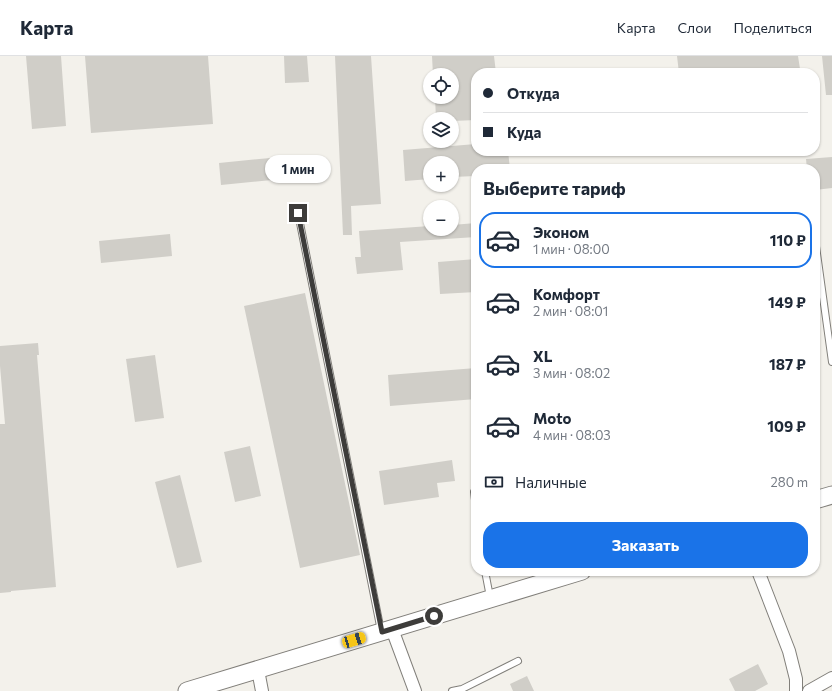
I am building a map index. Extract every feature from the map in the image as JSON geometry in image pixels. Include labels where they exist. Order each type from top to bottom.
[{"type":"main road","points":[[820,499],[832,495]]},
{"type":"main road","points":[[187,691],[566,576]]},
{"type":"street","points":[[760,576],[789,652],[796,685]]},
{"type":"street","points":[[387,630],[415,691]]},
{"type":"street","points":[[258,670],[262,691]]},
{"type":"street","points":[[809,691],[832,678]]},
{"type":"lane","points":[[298,213],[387,630]]},
{"type":"lane","points":[[820,275],[832,362]]},
{"type":"lane","points":[[486,576],[490,599]]},
{"type":"lane","points":[[452,691],[462,689],[518,661]]},
{"type":"building","points":[[26,56],[61,56],[66,126],[32,129]]},
{"type":"building","points":[[85,56],[208,56],[213,124],[91,133]]},
{"type":"building","points":[[284,56],[307,56],[309,82],[285,83]]},
{"type":"building","points":[[335,56],[371,56],[381,204],[351,206],[352,235],[343,235]]},
{"type":"building","points":[[432,56],[494,56],[495,68],[471,68],[471,120],[459,121],[459,112],[436,112],[435,104],[459,104],[459,68],[433,68]]},
{"type":"building","points":[[677,56],[798,56],[800,68],[678,68]]},
{"type":"building","points":[[822,56],[832,56],[832,95],[826,95]]},
{"type":"building","points":[[471,144],[471,156],[509,156],[509,164],[471,164],[471,176],[459,177],[459,156],[423,156],[423,180],[405,181],[403,150],[459,148],[459,145]]},
{"type":"building","points":[[832,157],[832,188],[820,189],[820,164],[806,164],[806,159]]},
{"type":"building","points":[[270,158],[272,180],[221,185],[219,163]]},
{"type":"building","points":[[471,223],[471,237],[400,242],[403,270],[357,274],[355,257],[361,257],[359,231],[423,226],[423,236],[459,236],[459,224]]},
{"type":"building","points":[[170,234],[172,256],[101,263],[99,241]]},
{"type":"building","points":[[471,259],[471,292],[440,294],[438,262]]},
{"type":"building","points":[[305,293],[360,555],[300,568],[244,306]]},
{"type":"building","points":[[38,343],[39,355],[37,355],[56,587],[0,593],[0,424],[5,424],[0,366],[0,346]]},
{"type":"building","points":[[155,355],[164,418],[135,422],[126,359]]},
{"type":"building","points":[[471,368],[471,399],[390,406],[388,375]]},
{"type":"building","points":[[250,446],[261,496],[235,502],[224,452]]},
{"type":"building","points":[[452,460],[455,481],[437,483],[439,497],[384,505],[379,471]]},
{"type":"building","points":[[180,475],[202,562],[177,568],[155,482]]},
{"type":"building","points":[[758,664],[768,684],[755,691],[735,691],[729,679]]},
{"type":"building","points":[[527,676],[534,691],[513,691],[510,684]]},
{"type":"route","points":[[298,213],[382,632],[434,616]]}]
